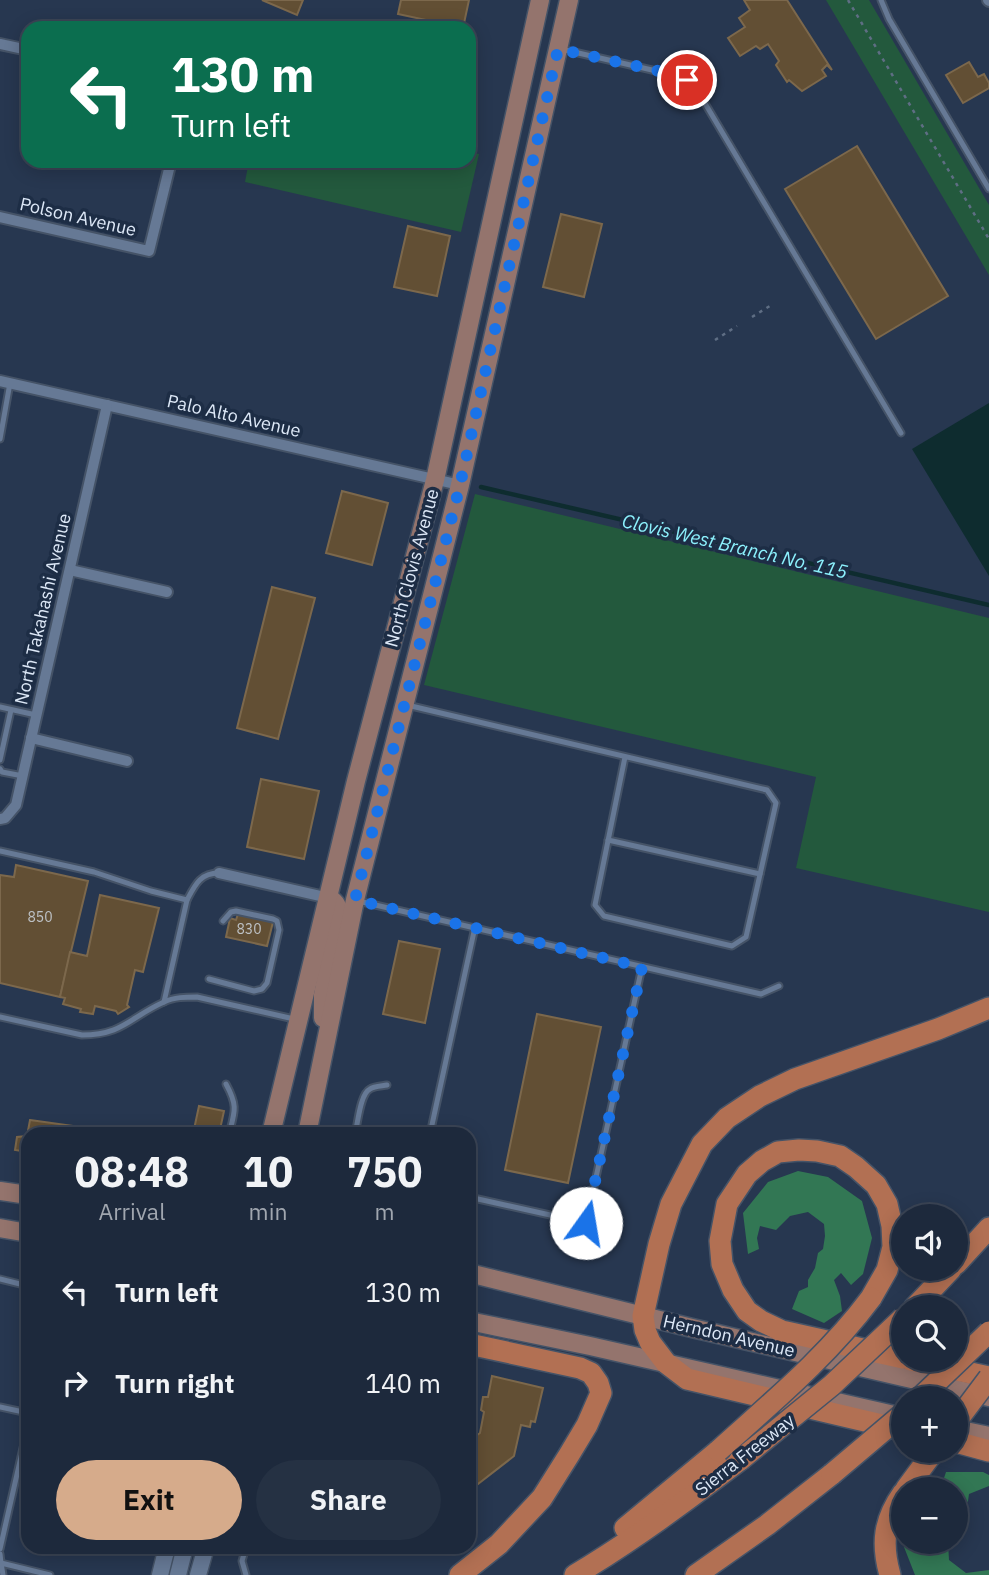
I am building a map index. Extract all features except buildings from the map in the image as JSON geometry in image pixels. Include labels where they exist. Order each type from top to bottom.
[{"type":"highway","points":[[891,1427],[687,1379],[666,1363],[650,1342],[643,1316],[659,1244],[671,1204],[702,1144],[727,1118],[760,1096],[795,1079],[939,1029],[989,1008]]},
{"type":"highway","points":[[567,1575],[718,1451],[761,1412],[826,1350],[833,1342],[859,1315],[887,1270],[893,1247],[887,1204],[876,1185],[856,1167],[840,1156],[817,1151],[778,1152],[762,1161],[747,1174],[727,1204],[720,1241],[722,1265],[733,1290],[747,1311],[782,1331],[833,1342],[891,1355]]},
{"type":"highway","points":[[968,1251],[989,1228]]},
{"type":"highway","points":[[926,1295],[940,1281]]},
{"type":"highway","name":"Sierra Freeway","points":[[575,1575],[687,1501],[740,1460],[832,1385],[891,1329]]},
{"type":"highway","points":[[933,1386],[989,1332]]},
{"type":"highway","points":[[460,1575],[499,1544],[541,1498],[587,1425],[601,1393],[591,1373],[580,1368],[476,1346]]},
{"type":"highway","points":[[963,1372],[989,1378],[968,1406]]},
{"type":"highway","points":[[696,1575],[767,1525],[891,1425]]},
{"type":"highway","points":[[968,1445],[989,1451]]},
{"type":"highway","points":[[890,1575],[884,1552],[886,1525],[891,1512]]},
{"type":"main road","name":"North Clovis Avenue","points":[[273,1127],[359,768],[435,480],[540,0]]},
{"type":"main road","name":"North Clovis Avenue","points":[[308,1127],[355,900],[460,485],[569,0]]},
{"type":"main road","points":[[322,1063],[323,995],[338,915],[338,906],[329,898]]},
{"type":"main road","points":[[0,1191],[21,1196]]},
{"type":"main road","points":[[0,1200],[21,1198]]},
{"type":"main road","points":[[0,1228],[21,1232]]},
{"type":"main road","name":"Herndon Avenue","points":[[476,1275],[989,1397]]},
{"type":"main road","points":[[476,1322],[891,1412]]},
{"type":"main road","points":[[968,1432],[989,1436]]},
{"type":"main road","points":[[160,1575],[165,1554]]},
{"type":"main road","points":[[178,1575],[183,1554]]},
{"type":"main road","points":[[198,1575],[204,1554]]},
{"type":"street","points":[[0,44],[21,48]]},
{"type":"street","name":"Polson Avenue","points":[[0,218],[149,251],[169,168]]},
{"type":"street","name":"Palo Alto Avenue","points":[[5,382],[460,485]]},
{"type":"street","name":"North Takahashi Avenue","points":[[3,818],[16,806],[107,405]]},
{"type":"street","points":[[70,570],[167,592]]},
{"type":"street","points":[[32,738],[127,761]]},
{"type":"street","points":[[219,873],[329,898]]},
{"type":"lane","points":[[881,0],[889,19],[989,188]]},
{"type":"lane","points":[[558,49],[668,74],[687,80],[692,85],[901,433]]},
{"type":"lane","points":[[0,439],[5,382]]},
{"type":"lane","points":[[404,705],[767,790],[776,803],[746,937],[732,946],[604,916],[595,905],[625,757]]},
{"type":"lane","points":[[0,707],[36,715]]},
{"type":"lane","points":[[0,760],[11,710]]},
{"type":"lane","points":[[0,769],[2,772],[23,776]]},
{"type":"lane","points":[[608,840],[760,874]]},
{"type":"lane","points":[[0,851],[94,872],[187,900]]},
{"type":"lane","points":[[164,1002],[187,900],[201,878],[207,874],[219,873]]},
{"type":"lane","points":[[355,900],[761,994],[779,986]]},
{"type":"lane","points":[[209,979],[254,991],[262,989],[267,983],[279,930],[277,922],[236,911],[231,912],[223,921]]},
{"type":"lane","points":[[432,1127],[475,927]]},
{"type":"lane","points":[[476,1199],[586,1223],[642,967]]},
{"type":"lane","points":[[0,1017],[82,1035],[94,1035],[121,1028],[164,1002],[184,997],[205,998],[297,1020]]},
{"type":"lane","points":[[226,1084],[235,1110],[231,1127]]},
{"type":"lane","points":[[357,1127],[367,1090],[387,1085]]},
{"type":"lane","points":[[0,1279],[21,1284]]},
{"type":"lane","points":[[0,1407],[21,1412]]},
{"type":"lane","points":[[3,1575],[0,1551],[21,1457]]},
{"type":"lane","points":[[244,1554],[242,1561],[246,1575]]},
{"type":"lane","points":[[1,1563],[50,1575]]},
{"type":"path","points":[[848,0],[989,239]]},
{"type":"path","points":[[752,317],[774,304]]},
{"type":"path","points":[[715,340],[737,327]]},
{"type":"green space","points":[[826,0],[869,0],[989,205],[989,275]]},
{"type":"green space","points":[[248,168],[476,168],[461,232],[245,182]]},
{"type":"green space","points":[[475,494],[989,618],[989,912],[796,868],[816,777],[424,685]]},
{"type":"green space","points":[[798,1171],[828,1177],[862,1201],[872,1238],[863,1274],[851,1285],[841,1273],[834,1280],[842,1311],[824,1323],[792,1309],[799,1291],[808,1287],[818,1253],[823,1249],[824,1224],[808,1212],[790,1216],[776,1230],[760,1226],[757,1238],[759,1249],[748,1254],[743,1213],[768,1182]]},
{"type":"green space","points":[[946,1472],[983,1472],[989,1475],[989,1486],[969,1494],[968,1501],[968,1477],[944,1477]]},
{"type":"green space","points":[[907,1554],[949,1554],[949,1560],[966,1573],[989,1570],[989,1575],[915,1575]]},
{"type":"shaded area","points":[[989,403],[989,576],[912,449]]},
{"type":"waterway","name":"Clovis West Branch No. 115","points":[[481,487],[989,605]]},
{"type":"route","points":[[586,1223],[642,967],[355,900],[460,485],[558,49],[655,70],[687,80]]}]
